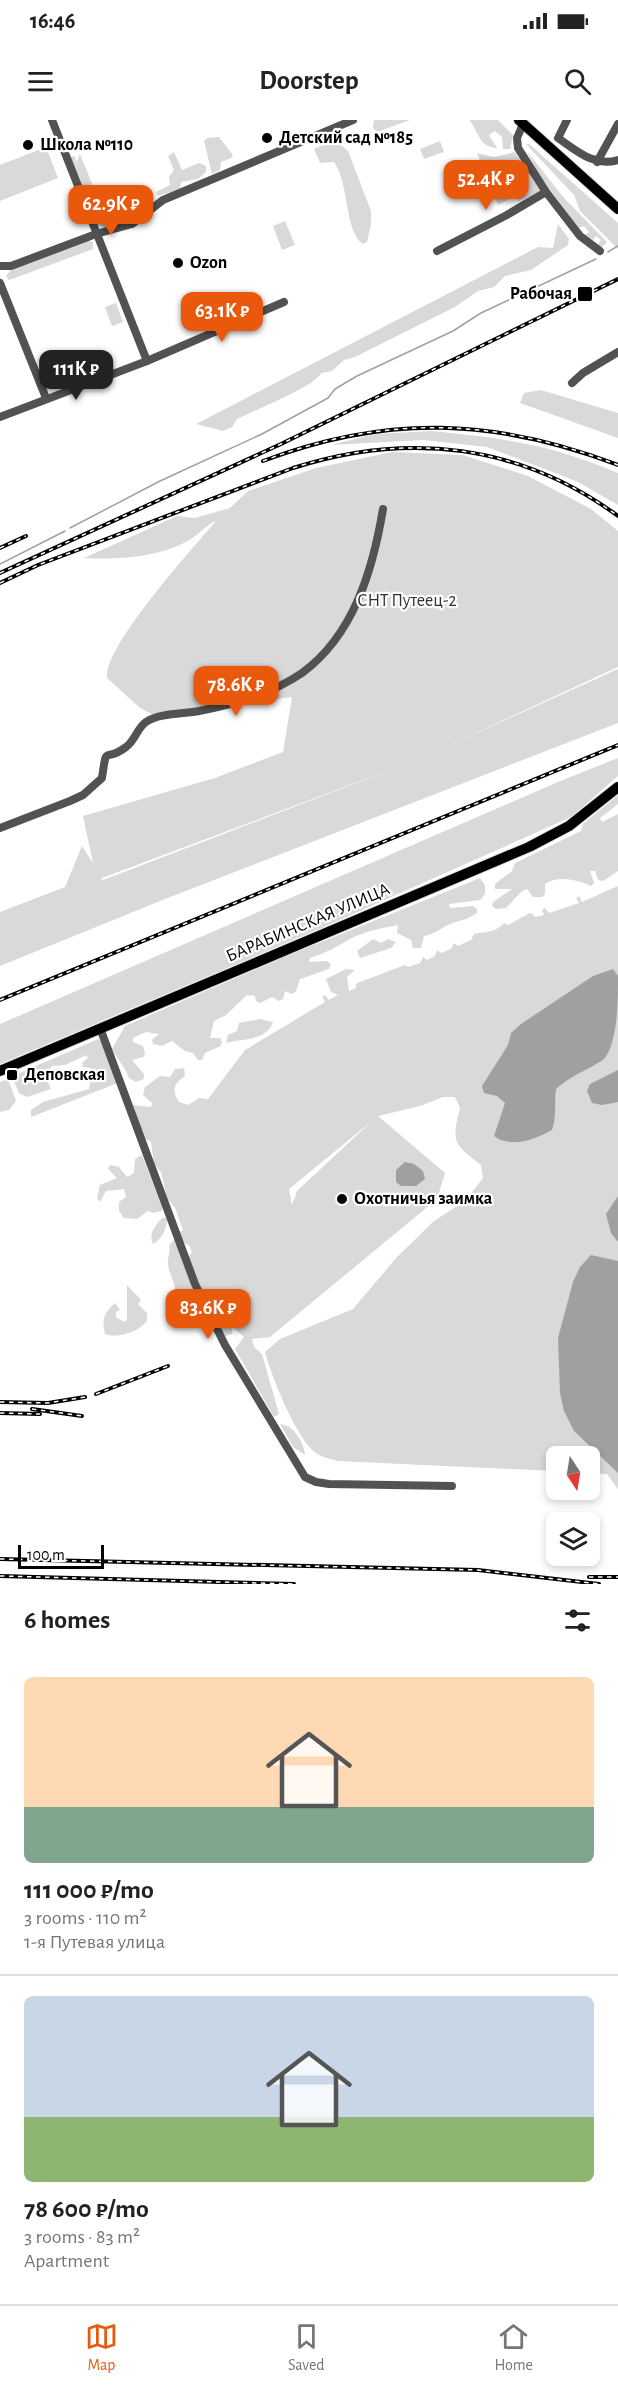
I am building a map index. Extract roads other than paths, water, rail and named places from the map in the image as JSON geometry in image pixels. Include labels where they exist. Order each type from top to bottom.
[{"type":"main road","points":[[521,122],[618,209]]},
{"type":"main road","name":"БАРАБИНСКАЯ УЛИЦА","points":[[0,1071],[529,847],[569,826],[618,787]]},
{"type":"street","points":[[52,120],[147,361]]},
{"type":"street","points":[[0,266],[11,266],[96,234],[132,224],[163,200],[353,120]]},
{"type":"street","points":[[567,120],[558,138],[597,162],[606,164],[618,160]]},
{"type":"street","points":[[521,122],[517,138],[518,148],[546,192],[580,236],[600,251]]},
{"type":"street","points":[[597,162],[618,124]]},
{"type":"street","points":[[437,251],[546,192]]},
{"type":"street","points":[[0,283],[46,398]]},
{"type":"street","points":[[0,417],[147,361],[284,302]]},
{"type":"street","points":[[572,383],[583,373],[618,352]]},
{"type":"street","points":[[0,828],[82,795],[102,778],[103,759],[124,749],[147,721],[250,700],[302,673],[333,641],[356,608],[376,546],[383,509]]},
{"type":"street","points":[[100,1028],[195,1284],[225,1345],[305,1476],[316,1482],[329,1484],[452,1486]]},
{"type":"waterway","points":[[608,252],[618,246]]},
{"type":"waterway","points":[[70,528],[160,481],[262,434],[328,398],[335,389],[357,376],[453,331],[481,313],[596,259]]},
{"type":"waterway","points":[[0,564],[65,531]]},
{"type":"railway","points":[[0,573],[281,444],[618,279]]},
{"type":"railway","points":[[263,461],[353,435],[397,429],[441,428],[484,431],[528,438],[573,449],[618,465]]},
{"type":"railway","points":[[0,583],[38,565],[293,468],[336,456],[379,450],[421,448],[462,451],[502,459],[542,473],[581,492],[618,516]]},
{"type":"railway","points":[[0,548],[26,536]]},
{"type":"railway","points":[[0,1000],[618,745]]},
{"type":"railway","points":[[96,1394],[168,1366]]},
{"type":"railway","points":[[0,1402],[48,1403],[85,1397]]},
{"type":"railway","points":[[32,1409],[82,1416]]},
{"type":"railway","points":[[0,1413],[40,1414]]},
{"type":"railway","points":[[0,1559],[478,1570],[599,1584]]},
{"type":"railway","points":[[0,1576],[294,1584]]},
{"type":"railway","points":[[589,1577],[618,1577]]},
{"type":"place","name":"Детский сад №185","points":[[267,138]]},
{"type":"place","name":"Школа №110","points":[[28,145]]},
{"type":"place","name":"Ozon","points":[[178,263]]},
{"type":"place","name":"Рабочая","points":[[585,294]]},
{"type":"place","name":"Деповская","points":[[12,1075]]},
{"type":"place","name":"Охотничья заимка","points":[[342,1199]]},
{"type":"park label","name":"СНТ Путеец-2","points":[[407,601]]}]
